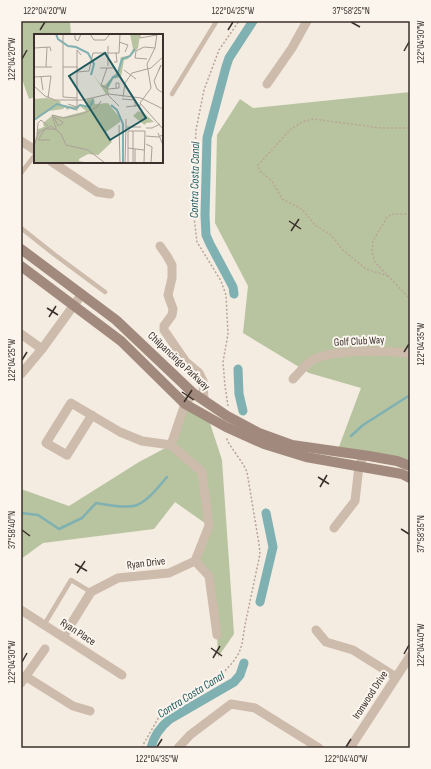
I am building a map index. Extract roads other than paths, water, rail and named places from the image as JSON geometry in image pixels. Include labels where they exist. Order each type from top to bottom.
[{"type":"street","points":[[267,84],[292,48],[307,21]]},
{"type":"street","points":[[21,141],[34,149]]},
{"type":"street","points":[[54,163],[97,192],[110,194]]},
{"type":"street","points":[[160,246],[172,265],[172,278],[168,295],[173,309],[172,315],[164,326],[164,330],[186,362],[199,372],[203,381],[204,401]]},
{"type":"street","name":"Chilpancingo Parkway","points":[[21,249],[116,320],[193,393],[227,416],[259,433],[292,445],[364,455],[397,461],[410,466]]},
{"type":"street","points":[[21,266],[121,341],[185,404],[226,427],[264,444],[306,457],[402,474],[410,478]]},
{"type":"street","points":[[21,374],[42,349],[82,294]]},
{"type":"street","points":[[21,334],[42,349]]},
{"type":"street","name":"Golf Club Way","points":[[293,378],[311,361],[332,354],[397,351],[410,354]]},
{"type":"street","points":[[171,445],[185,404],[193,393]]},
{"type":"street","points":[[92,415],[67,456],[46,443],[71,403],[92,415],[120,432],[142,441],[171,445],[202,472],[209,526],[195,561],[209,576],[217,635]]},
{"type":"street","points":[[334,528],[355,501],[360,466],[364,455]]},
{"type":"street","name":"Ryan Drive","points":[[91,592],[118,578],[169,573],[195,561]]},
{"type":"street","points":[[63,637],[91,592]]},
{"type":"street","name":"Ryan Place","points":[[21,610],[122,675]]},
{"type":"street","points":[[316,630],[326,642],[353,650],[396,678]]},
{"type":"street","points":[[45,649],[23,679],[73,706],[90,711]]},
{"type":"street","name":"Ironwood Drive","points":[[350,748],[410,656]]},
{"type":"street","points":[[178,748],[190,735],[231,704],[255,708],[319,748]]},
{"type":"lane","points":[[172,94],[216,22]]},
{"type":"lane","points":[[21,173],[34,156]]},
{"type":"lane","points":[[21,228],[105,292]]},
{"type":"lane","points":[[44,625],[71,580],[91,592]]},
{"type":"waterway","name":"Contra Costa Canal","points":[[234,294],[233,287],[206,235],[205,215],[207,138],[229,58],[253,21]]},
{"type":"waterway","name":"Contra Costa Canal","points":[[238,369],[239,394],[243,411]]},
{"type":"waterway","points":[[351,436],[363,425],[410,395]]},
{"type":"waterway","points":[[21,513],[38,515],[59,529],[82,518],[96,503],[122,507],[137,505],[150,496],[167,477]]},
{"type":"waterway","name":"Contra Costa Canal","points":[[260,602],[273,547],[266,513]]},
{"type":"waterway","name":"Contra Costa Canal","points":[[151,748],[160,728],[166,722],[234,682],[240,675],[244,663]]}]
